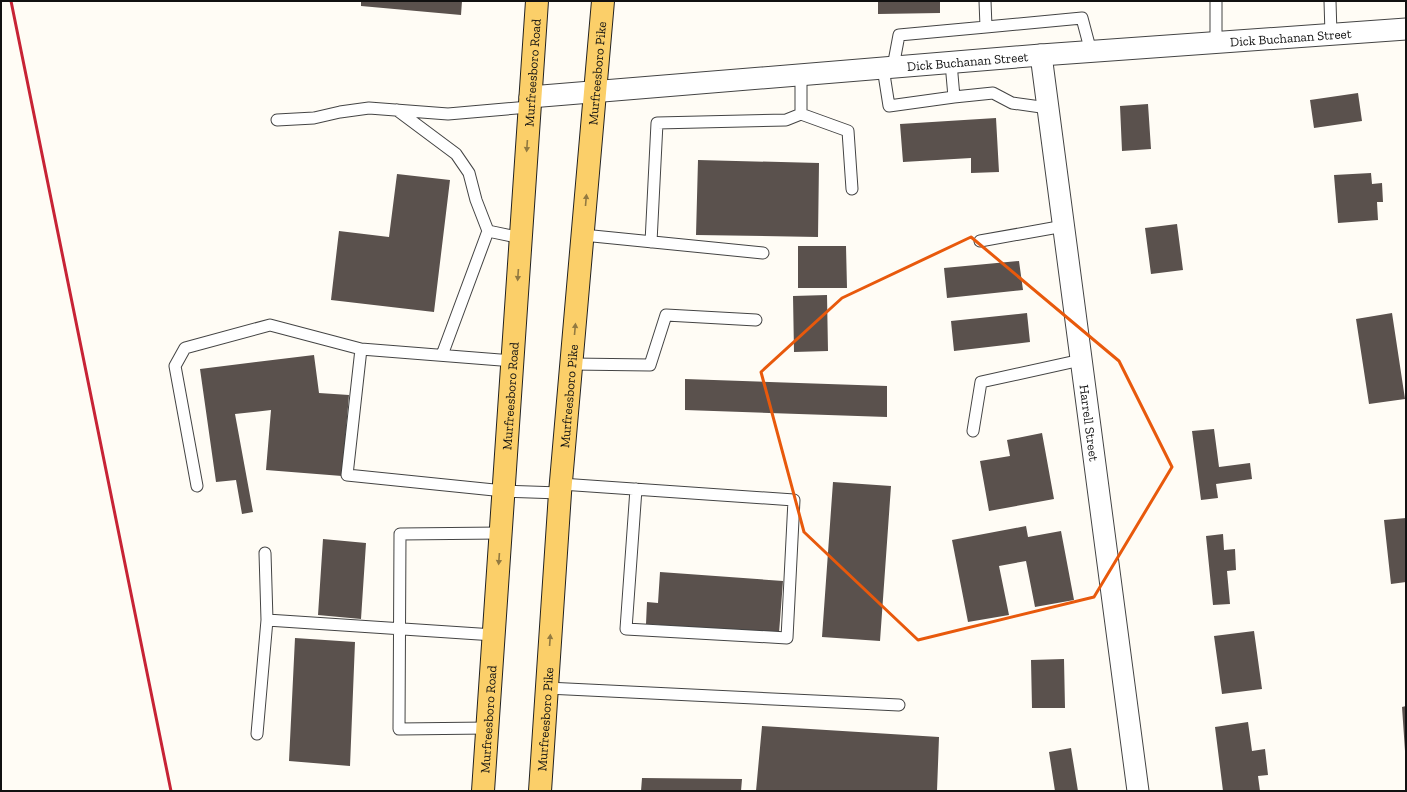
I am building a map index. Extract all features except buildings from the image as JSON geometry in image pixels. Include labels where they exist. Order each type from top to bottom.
[{"type":"main road","name":"Murfreesboro Road","points":[[484,791],[537,1]]},
{"type":"main road","name":"Murfreesboro Pike","points":[[540,791],[560,488],[603,1]]},
{"type":"street","name":"Dick Buchanan Street","points":[[530,102],[596,92],[1041,55],[1406,29]]},
{"type":"street","name":"Harrell Street","points":[[1041,55],[1138,791]]},
{"type":"lane","points":[[985,1],[986,27]]},
{"type":"lane","points":[[1216,1],[1216,43]]},
{"type":"lane","points":[[1330,1],[1331,34]]},
{"type":"lane","points":[[1048,108],[1012,103],[994,93],[889,106],[888,68],[899,35],[1082,18],[1091,52]]},
{"type":"lane","points":[[951,63],[954,97]]},
{"type":"lane","points":[[800,114],[801,75]]},
{"type":"lane","points":[[277,120],[314,118],[368,108],[448,114],[530,102]]},
{"type":"lane","points":[[398,110],[456,154],[469,173],[476,200],[488,231],[442,355]]},
{"type":"lane","points":[[651,242],[657,123],[786,120],[800,114],[848,131],[852,188]]},
{"type":"lane","points":[[980,242],[1064,226]]},
{"type":"lane","points":[[488,231],[521,238]]},
{"type":"lane","points":[[583,235],[763,253]]},
{"type":"lane","points":[[572,364],[650,365],[666,315],[756,320]]},
{"type":"lane","points":[[197,486],[175,366],[185,348],[270,325],[361,349],[512,361]]},
{"type":"lane","points":[[361,349],[347,475],[504,491],[560,488],[636,489],[794,500],[788,638],[626,629],[636,489]]},
{"type":"lane","points":[[973,431],[981,382],[1081,360]]},
{"type":"lane","points":[[488,728],[399,729],[400,534],[501,533]]},
{"type":"lane","points":[[257,734],[267,620],[265,553]]},
{"type":"lane","points":[[267,620],[494,634]]},
{"type":"lane","points":[[547,688],[900,705]]},
{"type":"highlighted area","points":[[971,237],[1119,361],[1172,467],[1094,597],[918,640],[804,532],[761,372],[842,298]]},
{"type":"railway","points":[[11,1],[171,791]]}]
